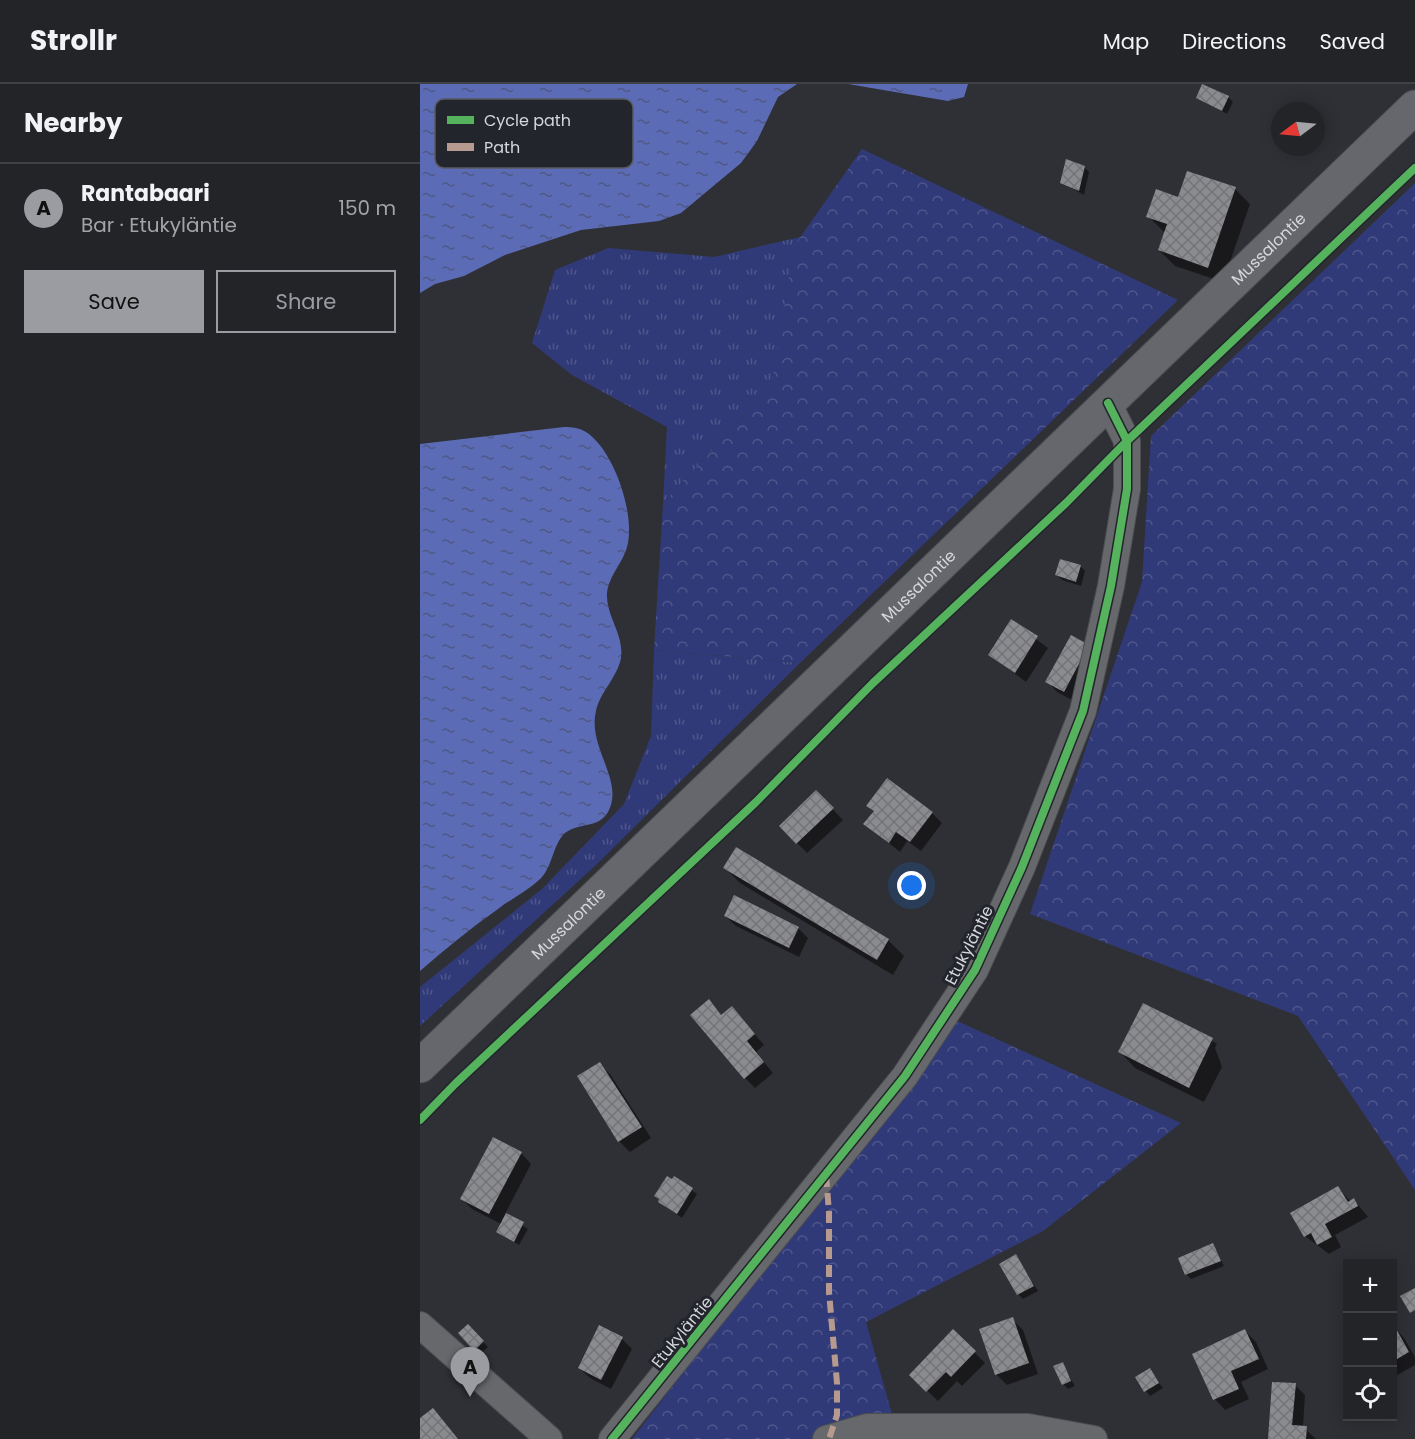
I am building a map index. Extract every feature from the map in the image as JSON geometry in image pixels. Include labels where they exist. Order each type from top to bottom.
[{"type":"main road","name":"Mussalontie","points":[[420,1066],[1415,107]]},
{"type":"street","name":"Etukyläntie","points":[[612,1439],[905,1076],[975,970],[1022,867],[1083,711],[1111,586],[1127,489],[1127,441],[1108,403]]},
{"type":"street","points":[[420,1325],[549,1439]]},
{"type":"street","points":[[826,1439],[867,1427],[1028,1426],[1094,1439]]},
{"type":"green space","points":[[862,149],[1178,300],[800,663],[654,650],[663,503],[771,387],[794,246]]},
{"type":"green space","points":[[1415,183],[1415,1190],[1298,1016],[1030,914],[1142,582],[1151,436]]},
{"type":"green space","points":[[800,237],[771,387],[663,503],[667,427],[572,375],[532,343],[555,270],[608,248],[714,257]]},
{"type":"green space","points":[[654,650],[800,663],[596,865],[420,1026],[420,987],[542,889],[624,804],[651,736]]},
{"type":"green space","points":[[955,1020],[1181,1123],[1043,1231],[866,1322],[899,1439],[632,1439]]},
{"type":"water","points":[[420,84],[797,84],[778,97],[757,141],[741,163],[681,213],[659,221],[581,230],[505,255],[464,276],[435,284],[420,293]]},
{"type":"water","points":[[848,84],[968,84],[964,97],[948,101]]},
{"type":"water","points":[[564,427],[586,432],[605,453],[620,484],[628,518],[627,547],[607,590],[610,613],[620,642],[621,658],[598,704],[595,724],[596,738],[612,788],[612,800],[608,812],[599,821],[576,827],[565,833],[557,844],[544,875],[539,880],[468,931],[420,971],[420,444]]},
{"type":"building","points":[[1202,84],[1229,96],[1222,111],[1196,98]]},
{"type":"building","points":[[1066,159],[1085,166],[1079,191],[1060,183]]},
{"type":"building","points":[[1187,171],[1236,187],[1208,268],[1158,250],[1167,224],[1146,217],[1156,189],[1178,197]]},
{"type":"building","points":[[1060,559],[1081,565],[1076,582],[1055,575]]},
{"type":"building","points":[[1011,619],[1038,636],[1015,673],[988,655]]},
{"type":"building","points":[[1071,635],[1089,645],[1064,692],[1045,682]]},
{"type":"building","points":[[887,778],[933,812],[910,842],[896,832],[889,843],[863,824],[874,811],[866,806]]},
{"type":"building","points":[[816,790],[834,808],[796,844],[779,826]]},
{"type":"building","points":[[736,847],[889,939],[877,960],[723,868]]},
{"type":"building","points":[[734,895],[799,927],[789,948],[724,916]]},
{"type":"building","points":[[709,999],[721,1015],[732,1006],[755,1034],[747,1041],[764,1062],[744,1079],[690,1015]]},
{"type":"building","points":[[1143,1003],[1213,1038],[1189,1088],[1118,1052]]},
{"type":"building","points":[[600,1062],[642,1127],[618,1142],[577,1076]]},
{"type":"building","points":[[493,1137],[522,1152],[489,1214],[460,1199]]},
{"type":"building","points":[[667,1176],[672,1179],[674,1176],[693,1188],[677,1214],[658,1202],[659,1199],[654,1196]]},
{"type":"building","points":[[1338,1186],[1348,1202],[1354,1198],[1358,1206],[1325,1224],[1332,1237],[1317,1245],[1311,1233],[1304,1237],[1290,1213]]},
{"type":"building","points":[[506,1213],[524,1222],[514,1242],[496,1232]]},
{"type":"building","points":[[1213,1243],[1221,1261],[1185,1275],[1178,1258]]},
{"type":"building","points":[[1016,1254],[1034,1286],[1017,1295],[999,1264]]},
{"type":"building","points":[[1415,1288],[1415,1310],[1410,1313],[1400,1296]]},
{"type":"building","points":[[1013,1317],[1029,1363],[995,1375],[979,1329]]},
{"type":"building","points":[[468,1324],[484,1341],[474,1351],[458,1333]]},
{"type":"building","points":[[599,1325],[623,1337],[601,1380],[578,1368]]},
{"type":"building","points":[[953,1329],[976,1351],[951,1377],[946,1372],[926,1392],[909,1375]]},
{"type":"building","points":[[1245,1329],[1259,1359],[1231,1371],[1239,1389],[1213,1400],[1192,1354]]},
{"type":"building","points":[[1397,1330],[1409,1352],[1397,1359]]},
{"type":"building","points":[[1063,1362],[1071,1381],[1062,1385],[1053,1366]]},
{"type":"building","points":[[1150,1368],[1159,1383],[1144,1392],[1135,1377]]},
{"type":"building","points":[[1272,1382],[1296,1383],[1292,1425],[1307,1426],[1306,1439],[1268,1439]]},
{"type":"building","points":[[433,1408],[458,1439],[420,1439],[420,1418]]},
{"type":"marked path","points":[[826,1175],[829,1212],[829,1292],[837,1383],[837,1415],[829,1439]]},
{"type":"cycle path","points":[[420,1120],[456,1083],[756,802],[873,683],[1066,503],[1127,441],[1415,168]]},
{"type":"cycle path","points":[[612,1439],[905,1076],[975,970],[1022,867],[1083,711],[1111,586],[1127,489],[1127,441],[1108,403]]},
{"type":"place","name":"Rantabaari","points":[[470,1397]]}]
